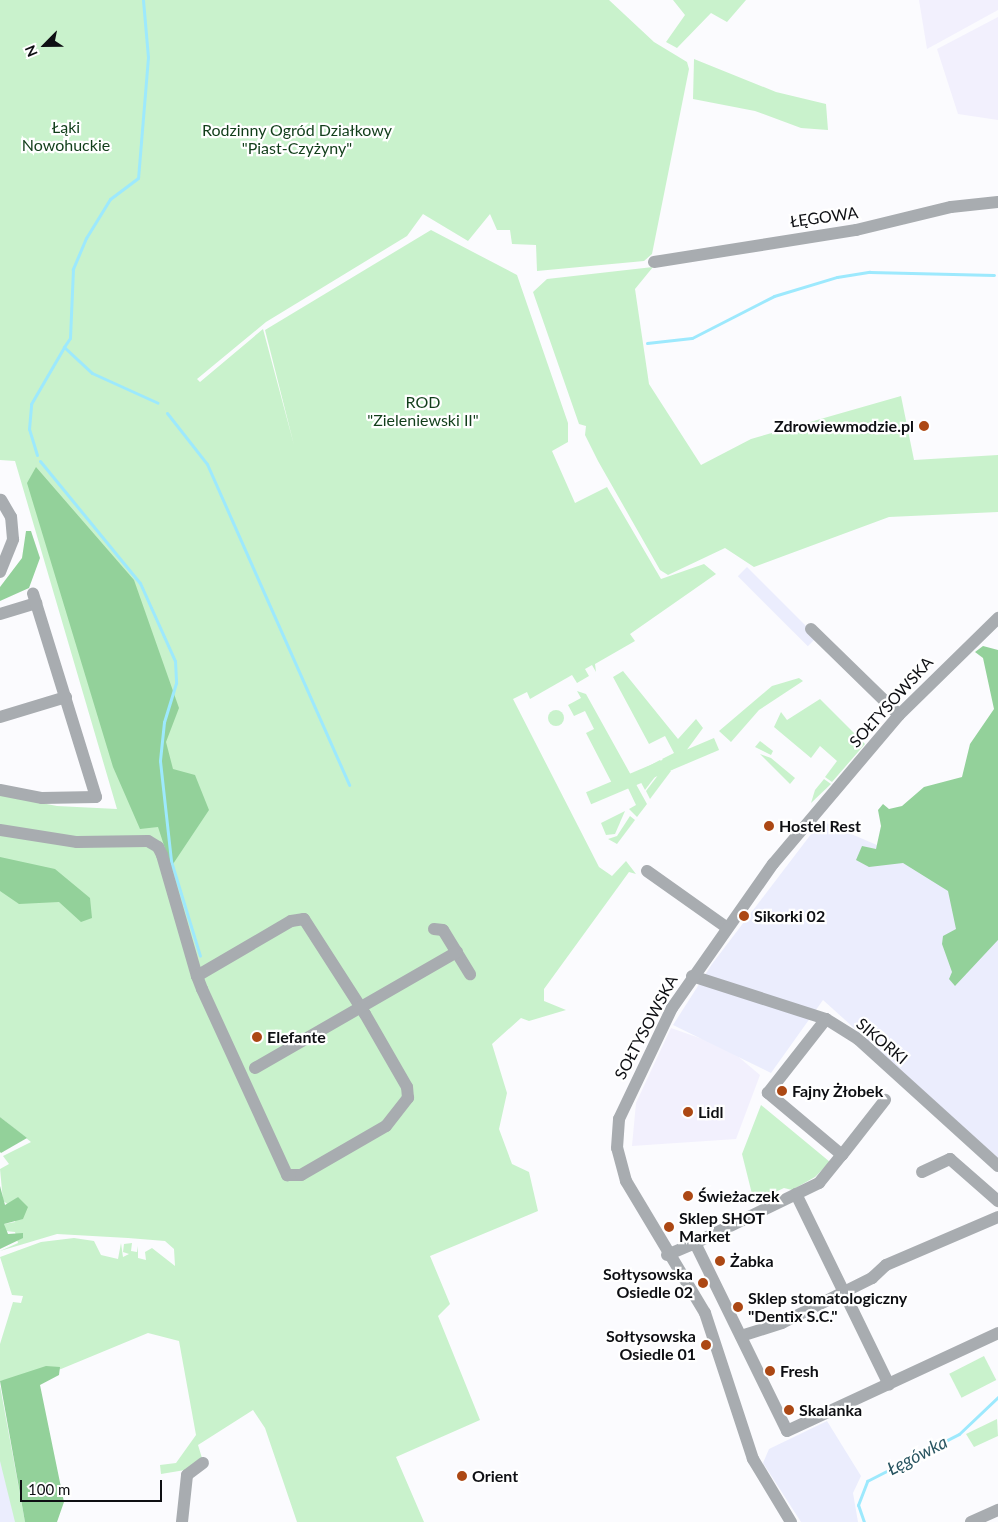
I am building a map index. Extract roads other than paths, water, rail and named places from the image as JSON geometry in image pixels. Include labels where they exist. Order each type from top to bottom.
[{"type":"street","name":"ŁĘGOWA","points":[[654,262],[856,230],[952,206],[998,202]]},
{"type":"street","points":[[0,572],[13,540],[11,518],[1,500]]},
{"type":"street","points":[[0,614],[34,599],[96,798],[42,798],[0,790]]},
{"type":"street","name":"SOŁTYSOWSKA","points":[[791,1522],[753,1459],[705,1313],[668,1255],[626,1181],[617,1133],[629,1092],[692,976],[772,864],[899,715],[998,618]]},
{"type":"street","points":[[811,629],[899,715]]},
{"type":"street","points":[[0,717],[66,697]]},
{"type":"street","points":[[0,830],[72,842],[154,843],[162,855],[197,976],[283,1172],[301,1175],[386,1126],[408,1098],[407,1087],[310,925],[301,918],[197,976]]},
{"type":"street","points":[[647,871],[726,927]]},
{"type":"street","points":[[434,929],[443,930],[470,974]]},
{"type":"street","points":[[255,1068],[457,952]]},
{"type":"street","name":"SIKORKI","points":[[692,976],[826,1019],[858,1039],[998,1166]]},
{"type":"street","points":[[826,1019],[768,1093],[842,1154]]},
{"type":"street","points":[[668,1255],[819,1183],[886,1100]]},
{"type":"street","points":[[922,1172],[950,1159],[998,1201]]},
{"type":"street","points":[[796,1194],[889,1386]]},
{"type":"street","points":[[741,1336],[782,1323],[844,1292],[894,1261],[998,1217]]},
{"type":"street","points":[[695,1243],[787,1431],[889,1386],[998,1333]]},
{"type":"street","points":[[182,1522],[187,1475],[203,1463]]},
{"type":"street","points":[[971,1522],[998,1510]]},
{"type":"waterway","points":[[143,0],[148,57],[138,178],[110,199],[86,238],[73,269],[70,338],[64,347],[92,373],[158,403]]},
{"type":"waterway","points":[[647,343],[692,338],[774,296],[837,277],[870,272],[994,275]]},
{"type":"waterway","points":[[37,455],[29,429],[31,404],[64,347]]},
{"type":"waterway","points":[[167,413],[207,464],[349,785]]},
{"type":"waterway","points":[[40,461],[140,583],[175,661],[176,683],[164,722],[160,761],[171,861],[200,956]]},
{"type":"waterway","name":"Łęgówka","points":[[864,1522],[858,1505],[867,1481],[959,1434],[998,1397]]},
{"type":"place","name":"Zdrowiewmodzie.pl","points":[[924,426]]},
{"type":"place","name":"Hostel Rest","points":[[769,826]]},
{"type":"place","name":"Sikorki 02","points":[[744,916]]},
{"type":"place","name":"Elefante","points":[[257,1037]]},
{"type":"place","name":"Fajny Żłobek","points":[[782,1091]]},
{"type":"place","name":"Lidl","points":[[688,1112]]},
{"type":"place","name":"Świeżaczek","points":[[688,1196]]},
{"type":"place","name":"Sklep SHOT Market","points":[[669,1227]]},
{"type":"place","name":"Żabka","points":[[720,1261]]},
{"type":"place","name":"Sołtysowska Osiedle 02","points":[[703,1283]]},
{"type":"place","name":"Sklep stomatologiczny \"Dentix S.C.\"","points":[[738,1307]]},
{"type":"place","name":"Sołtysowska Osiedle 01","points":[[706,1345]]},
{"type":"place","name":"Fresh","points":[[770,1371]]},
{"type":"place","name":"Skalanka","points":[[789,1410]]},
{"type":"place","name":"Orient","points":[[462,1476]]},
{"type":"park label","name":"Łąki Nowohuckie","points":[[66,136]]},
{"type":"park label","name":"Rodzinny Ogród Działkowy \"Piast-Czyżyny\"","points":[[297,139]]},
{"type":"park label","name":"ROD \"Zieleniewski II\"","points":[[423,411]]}]
